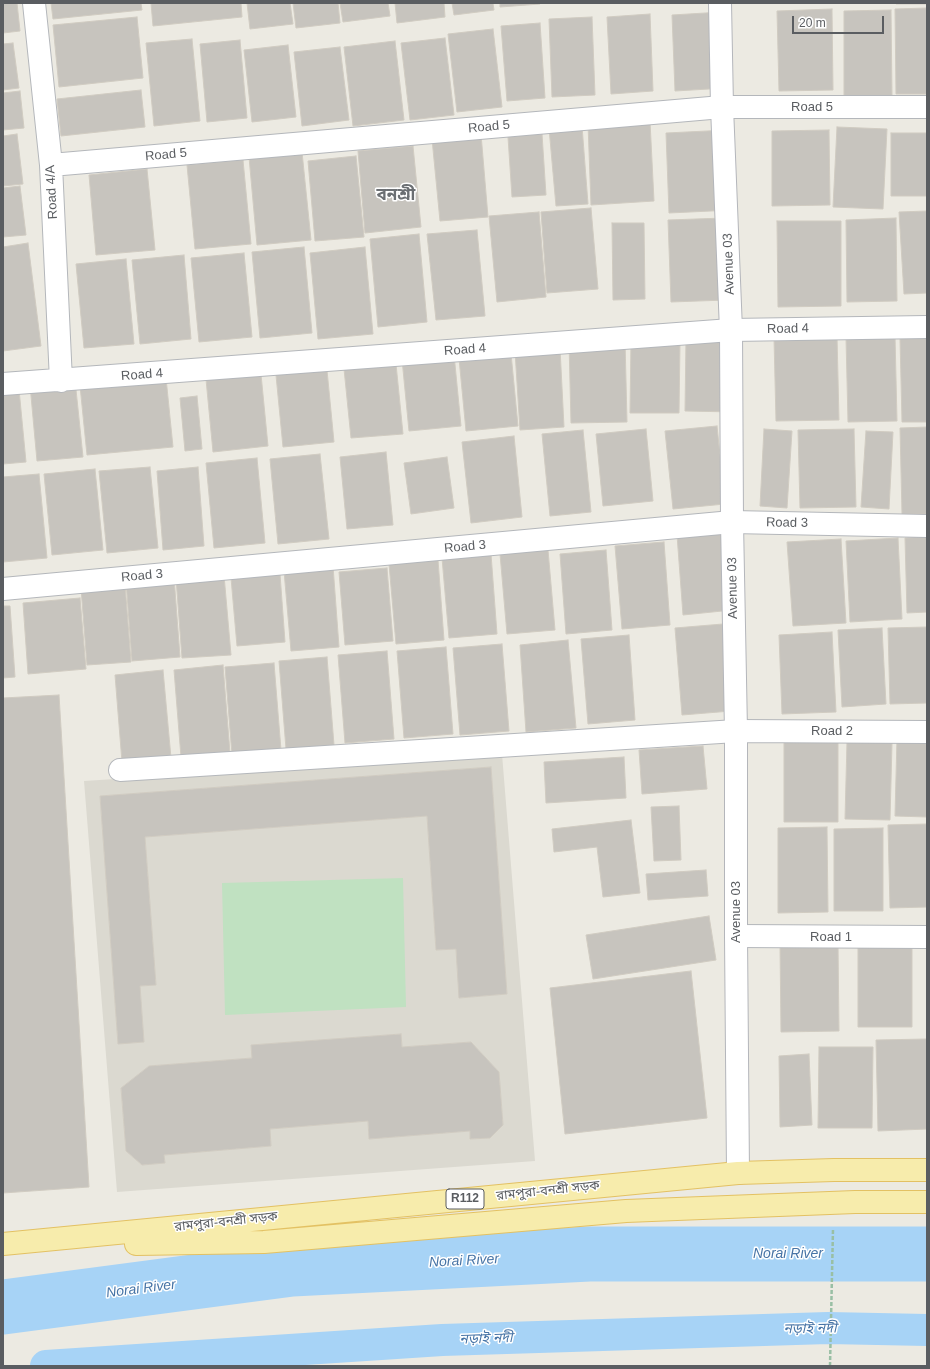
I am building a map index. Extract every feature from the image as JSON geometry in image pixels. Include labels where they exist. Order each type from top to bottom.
[{"type":"main road","name":"রামপুরা-বনশ্রী সড়ক","points":[[3,1244],[738,1173],[834,1170],[927,1170]]},
{"type":"main road","name":"রামপুরা-বনশ্রী সড়ক","points":[[3,1244],[264,1242],[626,1211],[833,1203],[927,1202]]},
{"type":"street","name":"Road 4/A","points":[[34,3],[51,165],[61,381]]},
{"type":"street","name":"Avenue 03","points":[[720,3],[722,107],[731,330],[732,522],[736,731],[738,1173]]},
{"type":"street","name":"Road 5","points":[[51,165],[722,107],[927,107]]},
{"type":"street","name":"Road 4","points":[[3,384],[61,381],[731,330],[927,327]]},
{"type":"street","name":"Road 3","points":[[3,589],[732,522],[927,526]]},
{"type":"street","name":"Road 2","points":[[120,770],[736,731],[927,732]]},
{"type":"street","name":"Road 1","points":[[736,936],[927,937]]},
{"type":"path","points":[[830,1366],[833,1203]]},
{"type":"shaded area","points":[[502,754],[535,1161],[117,1192],[84,781]],"holes":[[[491,767],[507,994],[460,998],[456,949],[436,950],[427,816],[145,837],[156,985],[140,986],[144,1042],[118,1043],[100,796]],[[401,1034],[402,1047],[471,1042],[499,1072],[503,1125],[490,1138],[470,1139],[470,1131],[369,1139],[368,1121],[270,1129],[271,1146],[164,1155],[165,1163],[142,1165],[126,1151],[121,1088],[149,1066],[252,1058],[252,1045]]]},
{"type":"green space","points":[[403,878],[406,1007],[225,1015],[222,883]]},
{"type":"building","points":[[3,3],[17,3],[20,31],[3,33]]},
{"type":"building","points":[[51,3],[141,3],[142,10],[53,19]]},
{"type":"building","points":[[151,3],[241,3],[242,17],[153,26]]},
{"type":"building","points":[[247,3],[290,3],[293,24],[250,29]]},
{"type":"building","points":[[293,3],[338,3],[340,23],[296,28]]},
{"type":"building","points":[[340,3],[388,3],[390,16],[343,22]]},
{"type":"building","points":[[395,3],[444,3],[445,17],[397,23]]},
{"type":"building","points":[[452,3],[493,3],[494,10],[454,15]]},
{"type":"building","points":[[500,3],[540,3],[540,4],[500,7]]},
{"type":"building","points":[[927,3],[927,4],[896,4]]},
{"type":"building","points":[[927,8],[927,94],[896,94],[895,9]]},
{"type":"building","points":[[832,9],[833,90],[779,91],[777,11]]},
{"type":"building","points":[[891,10],[892,96],[844,97],[844,11]]},
{"type":"building","points":[[722,12],[726,88],[675,91],[672,15]]},
{"type":"building","points":[[650,14],[653,91],[611,94],[607,17]]},
{"type":"building","points":[[137,17],[143,78],[59,87],[53,25]]},
{"type":"building","points":[[592,17],[595,95],[552,97],[549,19]]},
{"type":"building","points":[[540,23],[545,98],[507,101],[501,26]]},
{"type":"building","points":[[493,29],[502,107],[457,112],[448,34]]},
{"type":"building","points":[[445,38],[454,115],[410,120],[401,43]]},
{"type":"building","points":[[192,39],[200,121],[154,126],[146,43]]},
{"type":"building","points":[[240,40],[247,118],[207,122],[200,44]]},
{"type":"building","points":[[395,41],[404,120],[353,126],[344,47]]},
{"type":"building","points":[[13,43],[19,88],[3,90],[3,44]]},
{"type":"building","points":[[288,45],[296,117],[252,122],[244,50]]},
{"type":"building","points":[[340,47],[349,120],[302,126],[294,52]]},
{"type":"building","points":[[141,90],[145,127],[61,136],[57,99]]},
{"type":"building","points":[[20,91],[24,128],[3,130],[3,93]]},
{"type":"building","points":[[650,121],[654,201],[591,205],[588,124]]},
{"type":"building","points":[[582,126],[588,204],[556,206],[549,128]]},
{"type":"building","points":[[837,127],[887,129],[883,209],[833,207]]},
{"type":"building","points":[[728,130],[732,210],[669,213],[666,133]]},
{"type":"building","points":[[829,130],[830,205],[772,206],[772,131]]},
{"type":"building","points":[[891,133],[927,133],[927,196],[891,196]]},
{"type":"building","points":[[17,134],[23,184],[3,186],[3,136]]},
{"type":"building","points":[[481,134],[488,217],[440,221],[432,139]]},
{"type":"building","points":[[542,134],[546,195],[512,197],[508,137]]},
{"type":"building","points":[[413,146],[421,227],[365,233],[358,151]]},
{"type":"building","points":[[302,152],[311,240],[257,245],[249,157]]},
{"type":"building","points":[[356,156],[364,237],[315,241],[308,161]]},
{"type":"building","points":[[243,160],[251,244],[195,249],[187,165]]},
{"type":"building","points":[[147,169],[155,250],[96,255],[89,175]]},
{"type":"building","points":[[20,186],[26,235],[3,237],[3,188]]},
{"type":"building","points":[[591,208],[598,289],[547,293],[541,212]]},
{"type":"building","points":[[927,211],[927,293],[904,294],[899,212]]},
{"type":"building","points":[[539,212],[546,297],[497,302],[489,216]]},
{"type":"building","points":[[724,218],[726,300],[671,302],[668,220]]},
{"type":"building","points":[[896,218],[897,301],[847,302],[846,220]]},
{"type":"building","points":[[777,221],[841,221],[841,306],[778,307]]},
{"type":"building","points":[[612,223],[644,223],[645,299],[613,300]]},
{"type":"building","points":[[477,230],[485,316],[436,320],[427,234]]},
{"type":"building","points":[[419,234],[427,322],[378,327],[370,239]]},
{"type":"building","points":[[28,243],[41,346],[3,351],[3,247]]},
{"type":"building","points":[[304,247],[312,333],[260,338],[252,252]]},
{"type":"building","points":[[365,247],[373,334],[318,339],[310,253]]},
{"type":"building","points":[[244,253],[252,337],[199,342],[191,258]]},
{"type":"building","points":[[184,255],[191,339],[140,344],[132,260]]},
{"type":"building","points":[[126,259],[134,344],[84,348],[76,264]]},
{"type":"building","points":[[837,336],[839,420],[776,421],[774,338]]},
{"type":"building","points":[[895,336],[897,421],[848,422],[846,338]]},
{"type":"building","points":[[900,338],[927,338],[927,422],[902,422]]},
{"type":"building","points":[[686,339],[736,340],[735,412],[685,411]]},
{"type":"building","points":[[625,340],[627,422],[571,423],[569,342]]},
{"type":"building","points":[[631,341],[680,342],[679,413],[630,413]]},
{"type":"building","points":[[510,343],[518,426],[466,431],[458,348]]},
{"type":"building","points":[[453,344],[461,426],[409,431],[401,349]]},
{"type":"building","points":[[560,348],[564,427],[520,430],[515,351]]},
{"type":"building","points":[[395,354],[403,434],[351,438],[343,359]]},
{"type":"building","points":[[326,360],[334,442],[283,447],[275,365]]},
{"type":"building","points":[[260,364],[268,446],[213,452],[205,369]]},
{"type":"building","points":[[165,368],[173,447],[87,455],[79,376]]},
{"type":"building","points":[[18,379],[26,462],[3,464],[3,381]]},
{"type":"building","points":[[75,380],[83,457],[37,461],[30,385]]},
{"type":"building","points":[[197,396],[202,449],[185,451],[180,398]]},
{"type":"building","points":[[717,426],[725,504],[673,509],[665,431]]},
{"type":"building","points":[[927,427],[927,514],[902,514],[900,428]]},
{"type":"building","points":[[646,429],[653,501],[603,506],[596,434]]},
{"type":"building","points":[[764,429],[792,431],[787,508],[760,506]]},
{"type":"building","points":[[854,429],[856,507],[800,508],[798,430]]},
{"type":"building","points":[[583,430],[591,512],[550,516],[542,434]]},
{"type":"building","points":[[866,431],[893,432],[889,509],[861,507]]},
{"type":"building","points":[[514,436],[522,517],[471,523],[462,442]]},
{"type":"building","points":[[386,452],[393,525],[347,529],[340,457]]},
{"type":"building","points":[[320,454],[329,539],[278,544],[270,459]]},
{"type":"building","points":[[447,457],[454,508],[411,514],[404,463]]},
{"type":"building","points":[[257,458],[265,543],[214,548],[206,463]]},
{"type":"building","points":[[150,467],[158,548],[107,553],[99,471]]},
{"type":"building","points":[[198,467],[204,546],[163,550],[157,471]]},
{"type":"building","points":[[95,469],[103,550],[52,555],[44,474]]},
{"type":"building","points":[[39,474],[47,558],[3,562],[3,477]]},
{"type":"building","points":[[725,530],[732,610],[683,615],[677,535]]},
{"type":"building","points":[[927,537],[927,612],[907,613],[905,538]]},
{"type":"building","points":[[898,538],[902,619],[850,622],[846,541]]},
{"type":"building","points":[[841,539],[846,623],[793,626],[787,542]]},
{"type":"building","points":[[664,542],[670,625],[622,629],[615,546]]},
{"type":"building","points":[[548,550],[555,630],[507,634],[500,554]]},
{"type":"building","points":[[606,550],[612,630],[566,634],[560,554]]},
{"type":"building","points":[[491,554],[497,634],[449,638],[442,558]]},
{"type":"building","points":[[438,560],[444,640],[396,644],[389,564]]},
{"type":"building","points":[[333,566],[339,647],[291,651],[284,571]]},
{"type":"building","points":[[387,568],[393,641],[345,645],[339,572]]},
{"type":"building","points":[[280,574],[285,642],[237,646],[231,578]]},
{"type":"building","points":[[224,575],[231,655],[182,658],[176,578]]},
{"type":"building","points":[[174,577],[180,657],[132,661],[126,581]]},
{"type":"building","points":[[125,584],[131,662],[87,665],[81,588]]},
{"type":"building","points":[[80,598],[86,669],[28,674],[23,603]]},
{"type":"building","points":[[3,606],[10,606],[15,677],[3,678]]},
{"type":"building","points":[[723,624],[731,711],[682,715],[675,628]]},
{"type":"building","points":[[927,627],[927,703],[890,704],[888,628]]},
{"type":"building","points":[[882,628],[886,704],[842,707],[838,630]]},
{"type":"building","points":[[832,632],[836,712],[782,714],[779,635]]},
{"type":"building","points":[[629,635],[635,720],[588,724],[581,639]]},
{"type":"building","points":[[568,640],[576,728],[526,732],[520,645]]},
{"type":"building","points":[[502,644],[509,731],[460,735],[453,648]]},
{"type":"building","points":[[446,647],[453,734],[404,738],[397,651]]},
{"type":"building","points":[[387,651],[394,739],[345,743],[338,655]]},
{"type":"building","points":[[327,657],[334,745],[286,749],[279,661]]},
{"type":"building","points":[[274,663],[281,750],[232,755],[225,667]]},
{"type":"building","points":[[223,665],[230,753],[181,757],[174,670]]},
{"type":"building","points":[[163,670],[171,758],[122,762],[115,675]]},
{"type":"building","points":[[59,695],[89,1187],[3,1193],[3,698]]},
{"type":"building","points":[[784,737],[838,737],[838,822],[784,822]]},
{"type":"building","points":[[897,738],[927,739],[927,817],[895,816]]},
{"type":"building","points":[[847,742],[892,743],[890,820],[845,819]]},
{"type":"building","points":[[703,746],[707,789],[642,794],[639,750]]},
{"type":"building","points":[[624,757],[626,798],[546,803],[544,762]]},
{"type":"building","points":[[491,767],[507,994],[459,998],[456,949],[436,950],[427,816],[145,837],[156,985],[140,986],[144,1042],[118,1044],[100,796]]},
{"type":"building","points":[[679,806],[681,860],[654,861],[651,807]]},
{"type":"building","points":[[631,820],[640,893],[603,897],[597,847],[554,852],[552,829]]},
{"type":"building","points":[[927,824],[927,907],[890,908],[888,825]]},
{"type":"building","points":[[827,827],[828,912],[778,913],[778,828]]},
{"type":"building","points":[[883,828],[883,911],[834,911],[834,829]]},
{"type":"building","points":[[706,870],[708,896],[648,900],[646,874]]},
{"type":"building","points":[[709,916],[716,960],[593,979],[586,935]]},
{"type":"building","points":[[838,943],[839,1031],[781,1032],[780,944]]},
{"type":"building","points":[[858,943],[912,943],[912,1027],[858,1027]]},
{"type":"building","points":[[691,971],[707,1118],[565,1134],[550,988]]},
{"type":"building","points":[[401,1034],[402,1047],[471,1042],[499,1072],[503,1125],[490,1138],[470,1139],[470,1131],[369,1139],[368,1121],[270,1129],[271,1146],[164,1155],[165,1163],[142,1165],[126,1151],[121,1088],[149,1066],[252,1058],[251,1045]]},
{"type":"building","points":[[927,1039],[927,1129],[878,1131],[876,1040]]},
{"type":"building","points":[[819,1047],[873,1047],[872,1128],[818,1128]]},
{"type":"building","points":[[809,1054],[812,1125],[780,1127],[779,1056]]},
{"type":"waterway","name":"Norai River","points":[[3,1307],[292,1269],[589,1254],[927,1254]]},
{"type":"waterway","name":"নড়াই নদী","points":[[46,1366],[442,1340],[828,1328],[927,1330]]},
{"type":"district","name":"বনশ্রী","points":[[396,195]]}]
